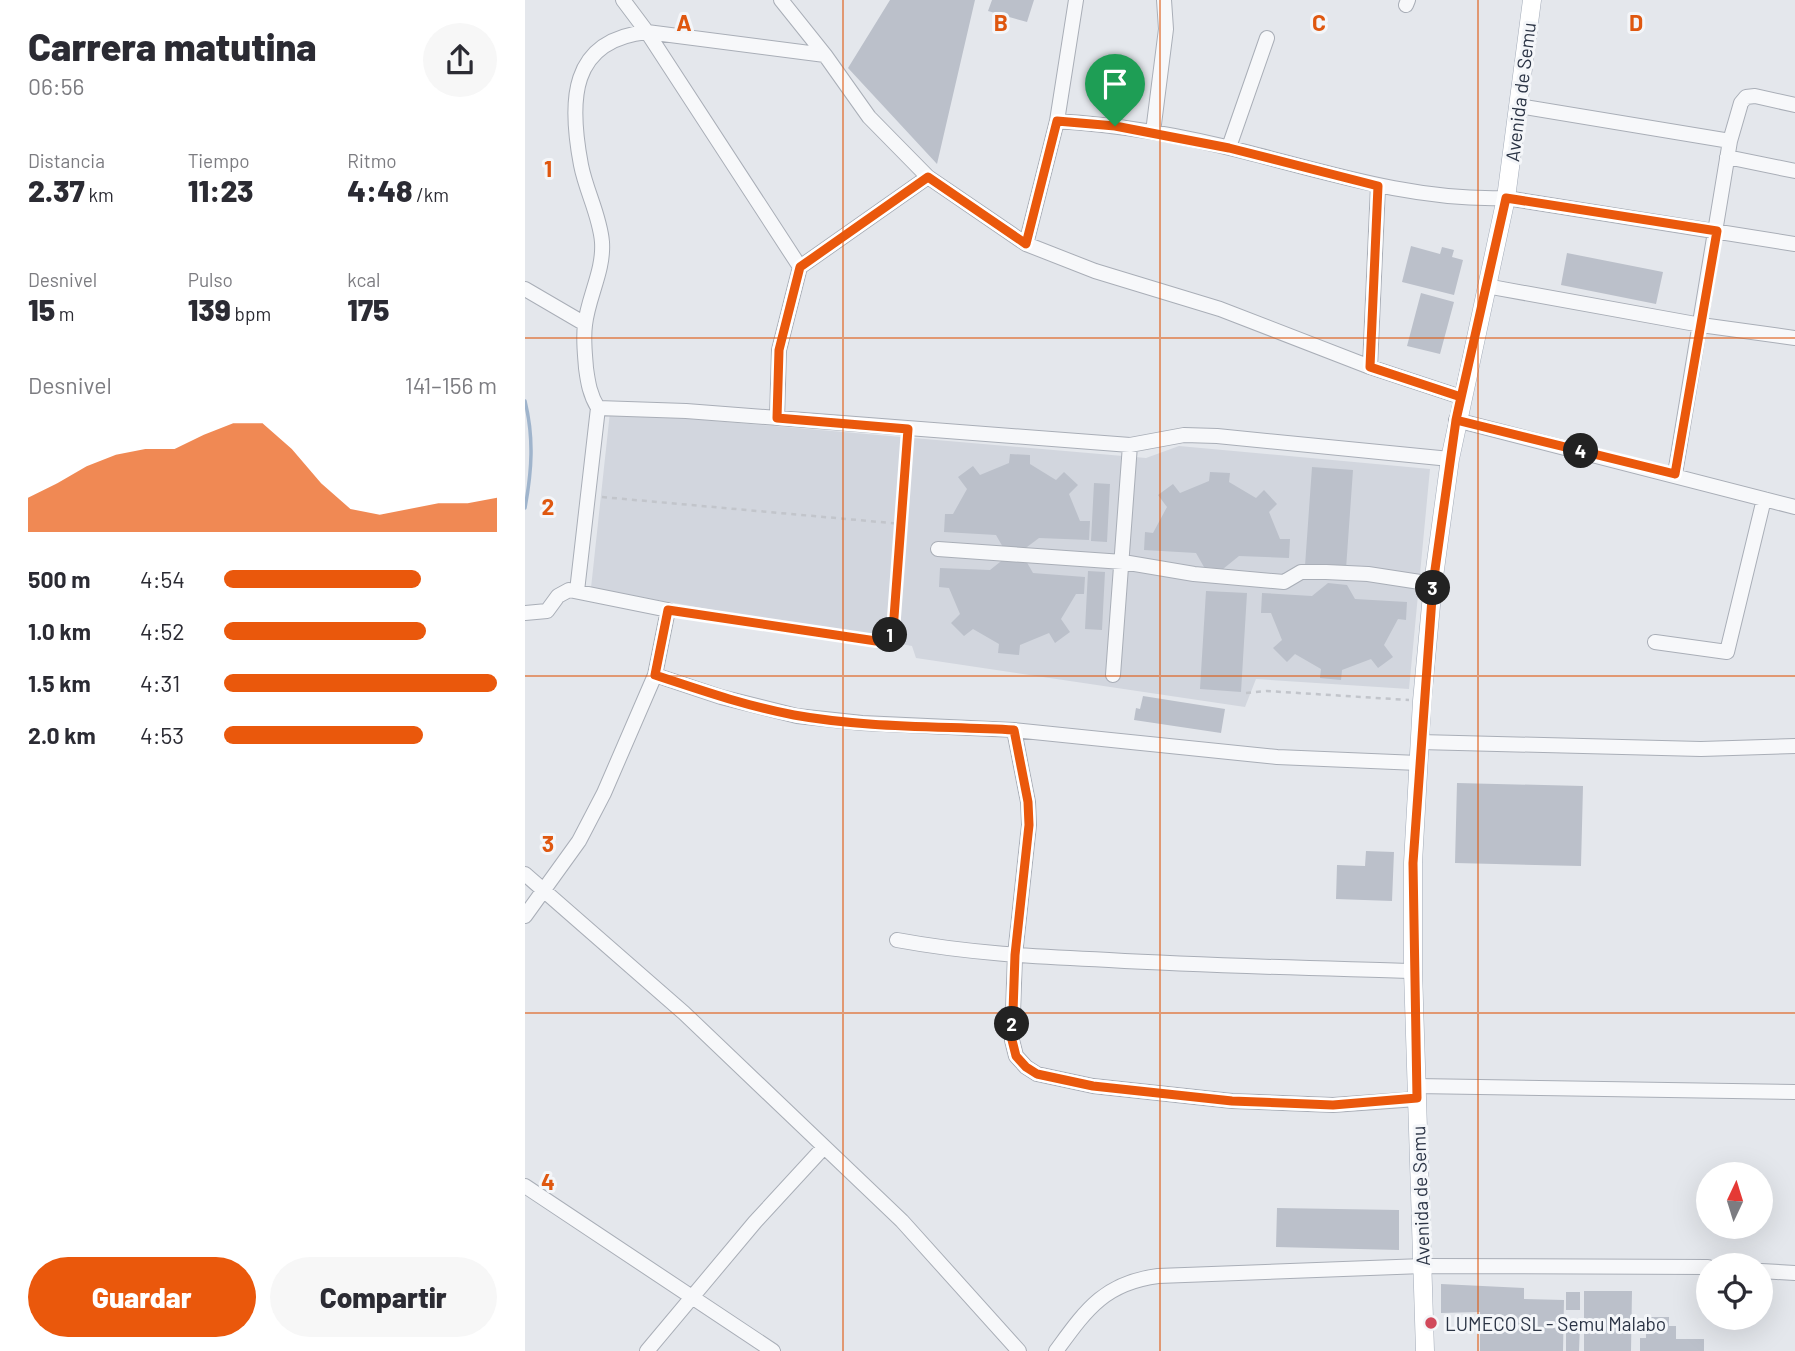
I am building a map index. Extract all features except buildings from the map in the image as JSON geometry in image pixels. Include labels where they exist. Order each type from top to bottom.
[{"type":"main road","name":"Avenida de Semu","points":[[1425,1351],[1413,971],[1413,863],[1422,701],[1433,584],[1450,458],[1456,420],[1506,198],[1532,0]]},
{"type":"street","points":[[623,0],[647,32],[800,267]]},
{"type":"street","points":[[781,0],[825,55],[869,117],[928,177],[1026,244],[1095,271],[1220,309],[1370,367],[1461,397]]},
{"type":"street","points":[[1026,244],[1057,121],[1076,0]]},
{"type":"street","points":[[1153,132],[1166,29],[1164,0]]},
{"type":"street","points":[[577,591],[598,408],[589,387],[585,324],[602,259],[602,242],[581,165],[576,114],[579,77],[597,49],[629,33],[647,32],[825,55]]},
{"type":"street","points":[[1229,148],[1267,38]]},
{"type":"street","points":[[1675,474],[1717,231],[1727,157],[1741,103],[1747,97],[1795,105]]},
{"type":"street","points":[[1519,107],[1730,141]]},
{"type":"street","points":[[1057,121],[1153,132],[1229,148],[1378,186],[1480,199],[1506,198],[1795,243]]},
{"type":"street","points":[[1727,157],[1795,171]]},
{"type":"street","points":[[777,418],[779,350],[800,267],[928,177]]},
{"type":"street","points":[[1370,367],[1378,186]]},
{"type":"street","points":[[1486,286],[1700,325],[1795,338]]},
{"type":"street","points":[[525,289],[585,324]]},
{"type":"street","points":[[598,408],[777,418],[1130,444],[1184,435],[1217,436],[1450,458]]},
{"type":"street","points":[[1456,420],[1675,474],[1795,507]]},
{"type":"street","points":[[1114,675],[1130,444]]},
{"type":"street","points":[[1655,642],[1727,652],[1764,499]]},
{"type":"street","points":[[938,549],[1123,562],[1193,574],[1284,582],[1301,572],[1326,572],[1368,573],[1433,584]]},
{"type":"street","points":[[525,613],[547,611],[563,592],[577,591],[668,610],[655,675],[604,793],[579,841],[525,916]]},
{"type":"street","points":[[655,675],[721,697],[797,716],[862,723],[1014,730],[1277,757],[1418,764]]},
{"type":"street","points":[[1014,730],[1028,802],[1029,825],[1015,955],[1012,1040],[1016,1056],[1037,1074],[1093,1086],[1244,1102],[1357,1105],[1417,1092],[1795,1092]]},
{"type":"street","points":[[1420,742],[1701,749],[1795,746]]},
{"type":"street","points":[[525,874],[684,1013],[902,1222],[1019,1351]]},
{"type":"street","points":[[897,940],[957,951],[1015,955],[1217,966],[1413,971]]},
{"type":"street","points":[[647,1351],[824,1147]]},
{"type":"street","points":[[525,1186],[773,1351]]},
{"type":"street","points":[[1056,1351],[1101,1296],[1115,1287],[1142,1278],[1423,1266],[1696,1267]]},
{"type":"street","points":[[1773,1272],[1795,1273]]},
{"type":"path","points":[[668,610],[876,641],[887,638],[893,631],[908,429]]},
{"type":"path","points":[[589,496],[902,524]]},
{"type":"path","points":[[1245,693],[1267,691],[1422,701]]},
{"type":"shaded area","points":[[610,412],[1146,458],[1179,446],[1430,469],[1409,689],[1256,679],[1245,707],[916,658],[912,646],[591,588]]},
{"type":"waterway","points":[[525,401],[531,454],[525,508]]},
{"type":"place","name":"LUMECO SL - Semu Malabo","points":[[1431,1323]]},
{"type":"route","points":[[1115,126],[1057,121],[1026,244],[928,177],[800,267],[788,304],[779,350],[777,418],[908,429],[893,631],[887,638],[876,641],[668,610],[655,675],[762,709],[797,716],[862,723],[1014,730],[1028,802],[1029,825],[1015,955],[1012,1040],[1016,1056],[1037,1074],[1093,1086],[1294,1105],[1357,1105],[1417,1098],[1413,863],[1422,701],[1433,584],[1456,420],[1506,198],[1717,231],[1675,474],[1456,420],[1461,397],[1370,367],[1378,186],[1229,148],[1115,126]]}]
